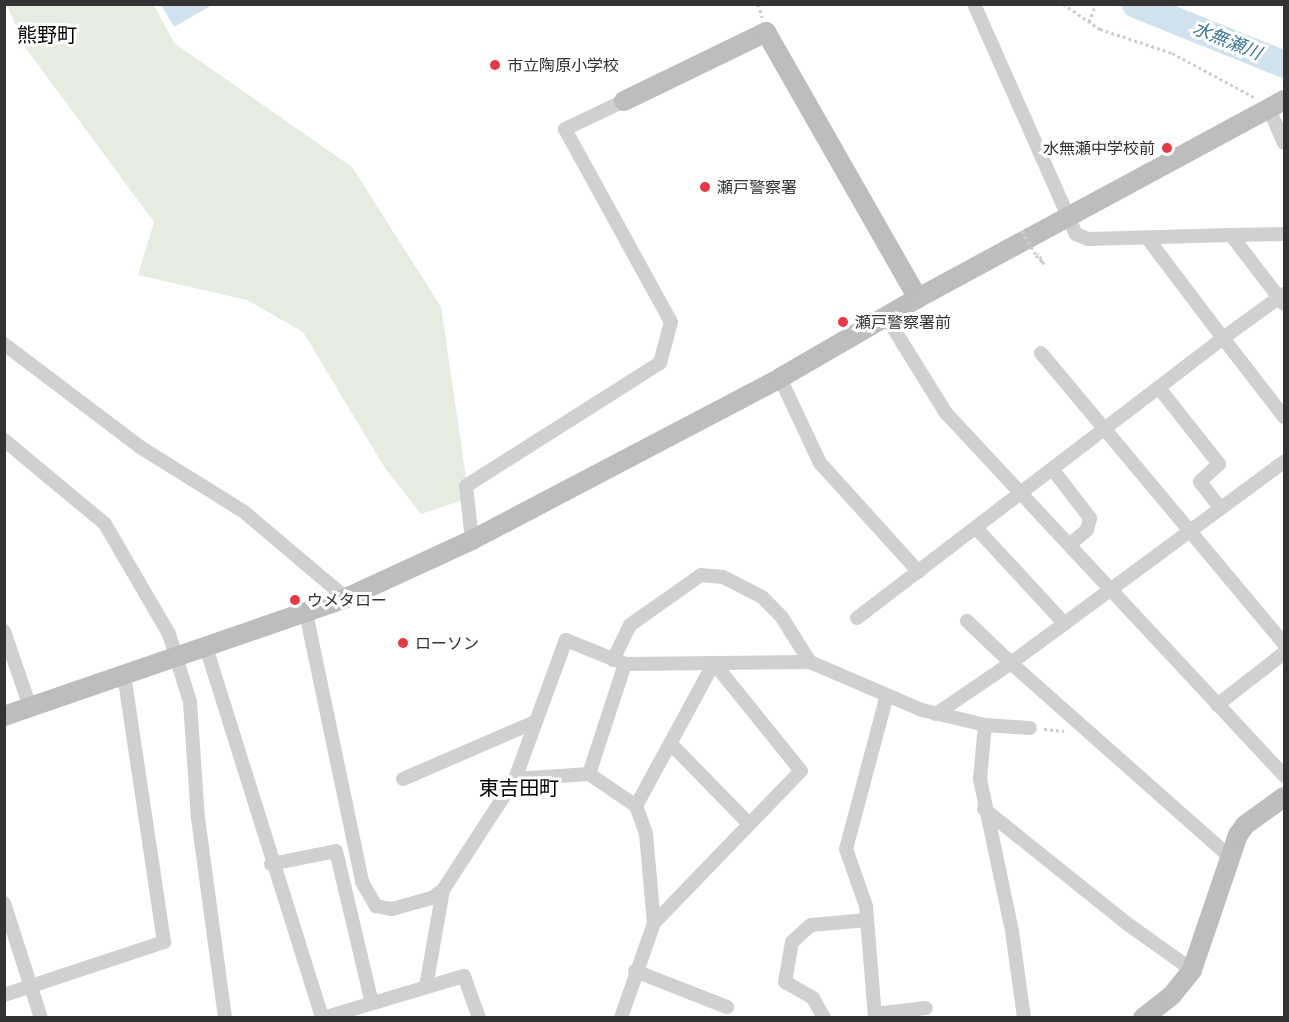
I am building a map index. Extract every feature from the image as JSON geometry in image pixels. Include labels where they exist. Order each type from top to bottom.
[{"type":"street","points":[[974,4],[1067,220],[1076,234],[1088,239],[1284,234]]},
{"type":"street","points":[[472,540],[466,486],[660,363],[670,322],[565,129],[766,32],[918,298]]},
{"type":"street","points":[[4,716],[346,598],[472,540],[780,378],[918,298],[1067,220],[1277,104],[1284,143]]},
{"type":"street","points":[[856,618],[1106,431],[1223,338],[1283,298],[1231,235]]},
{"type":"street","points":[[1148,239],[1284,417]]},
{"type":"street","points":[[887,318],[946,413],[1284,776]]},
{"type":"street","points":[[4,344],[140,447],[243,511],[346,598]]},
{"type":"street","points":[[1041,353],[1284,644]]},
{"type":"street","points":[[780,378],[820,463],[918,572]]},
{"type":"street","points":[[1159,388],[1219,464],[1200,482],[1220,508]]},
{"type":"street","points":[[4,440],[105,524],[169,634],[190,702],[198,818],[225,1017]]},
{"type":"street","points":[[936,714],[1112,590],[1284,462]]},
{"type":"street","points":[[1053,470],[1090,518],[1088,530],[1069,545]]},
{"type":"street","points":[[977,528],[1065,624]]},
{"type":"street","points":[[589,774],[630,625],[701,575],[723,577],[762,597],[781,616],[810,662]]},
{"type":"street","points":[[306,613],[362,882],[376,906],[392,909],[432,898],[443,890],[515,779],[566,640],[619,662],[810,662],[936,714],[986,725],[1030,728]]},
{"type":"street","points":[[968,621],[1056,706],[1093,732],[1230,857]]},
{"type":"street","points":[[4,631],[30,707]]},
{"type":"street","points":[[207,647],[271,864],[323,1017],[464,976],[479,1017]]},
{"type":"street","points":[[1217,705],[1284,653]]},
{"type":"street","points":[[636,806],[672,745],[714,663]]},
{"type":"street","points":[[621,1017],[635,971],[654,923],[801,771],[714,663]]},
{"type":"street","points":[[4,996],[164,942],[124,675]]},
{"type":"street","points":[[886,695],[846,849],[867,920],[875,1016],[926,1008]]},
{"type":"street","points":[[404,779],[535,722]]},
{"type":"street","points":[[986,725],[980,779],[984,809],[1012,931],[1024,1017]]},
{"type":"street","points":[[672,745],[749,824]]},
{"type":"street","points":[[515,779],[589,774],[636,806],[646,834],[654,923]]},
{"type":"street","points":[[1143,1017],[1172,995],[1192,970],[1230,857],[1245,825],[1284,797]]},
{"type":"street","points":[[984,809],[1129,925],[1192,970]]},
{"type":"street","points":[[271,864],[336,851],[372,1003]]},
{"type":"street","points":[[426,987],[443,890]]},
{"type":"street","points":[[4,903],[41,1017]]},
{"type":"street","points":[[824,1017],[813,998],[785,982],[792,942],[810,925],[867,920]]},
{"type":"street","points":[[635,971],[727,1007]]},
{"type":"path","points":[[1063,4],[1089,22],[1172,52],[1277,104]]},
{"type":"path","points":[[1089,22],[1096,4]]},
{"type":"path","points":[[1022,231],[1037,254]]},
{"type":"path","points":[[1030,728],[1093,732]]},
{"type":"shaded area","points":[[7,5],[154,5],[174,43],[352,167],[441,307],[469,498],[421,514],[385,468],[303,332],[247,300],[138,275],[154,222],[25,47]]},
{"type":"water","points":[[161,5],[212,5],[174,27]]},
{"type":"waterway","name":"水無瀬川","points":[[1135,4],[1284,64]]},
{"type":"place","name":"市立陶原小学校","points":[[495,65]]},
{"type":"place","name":"水無瀬中学校前","points":[[1167,148]]},
{"type":"place","name":"瀬戸警察署","points":[[705,187]]},
{"type":"place","name":"瀬戸警察署前","points":[[843,322]]},
{"type":"place","name":"ウメタロー","points":[[295,600]]},
{"type":"place","name":"ローソン","points":[[403,643]]},
{"type":"district","name":"熊野町","points":[[47,34]]},
{"type":"district","name":"東吉田町","points":[[519,787]]}]
